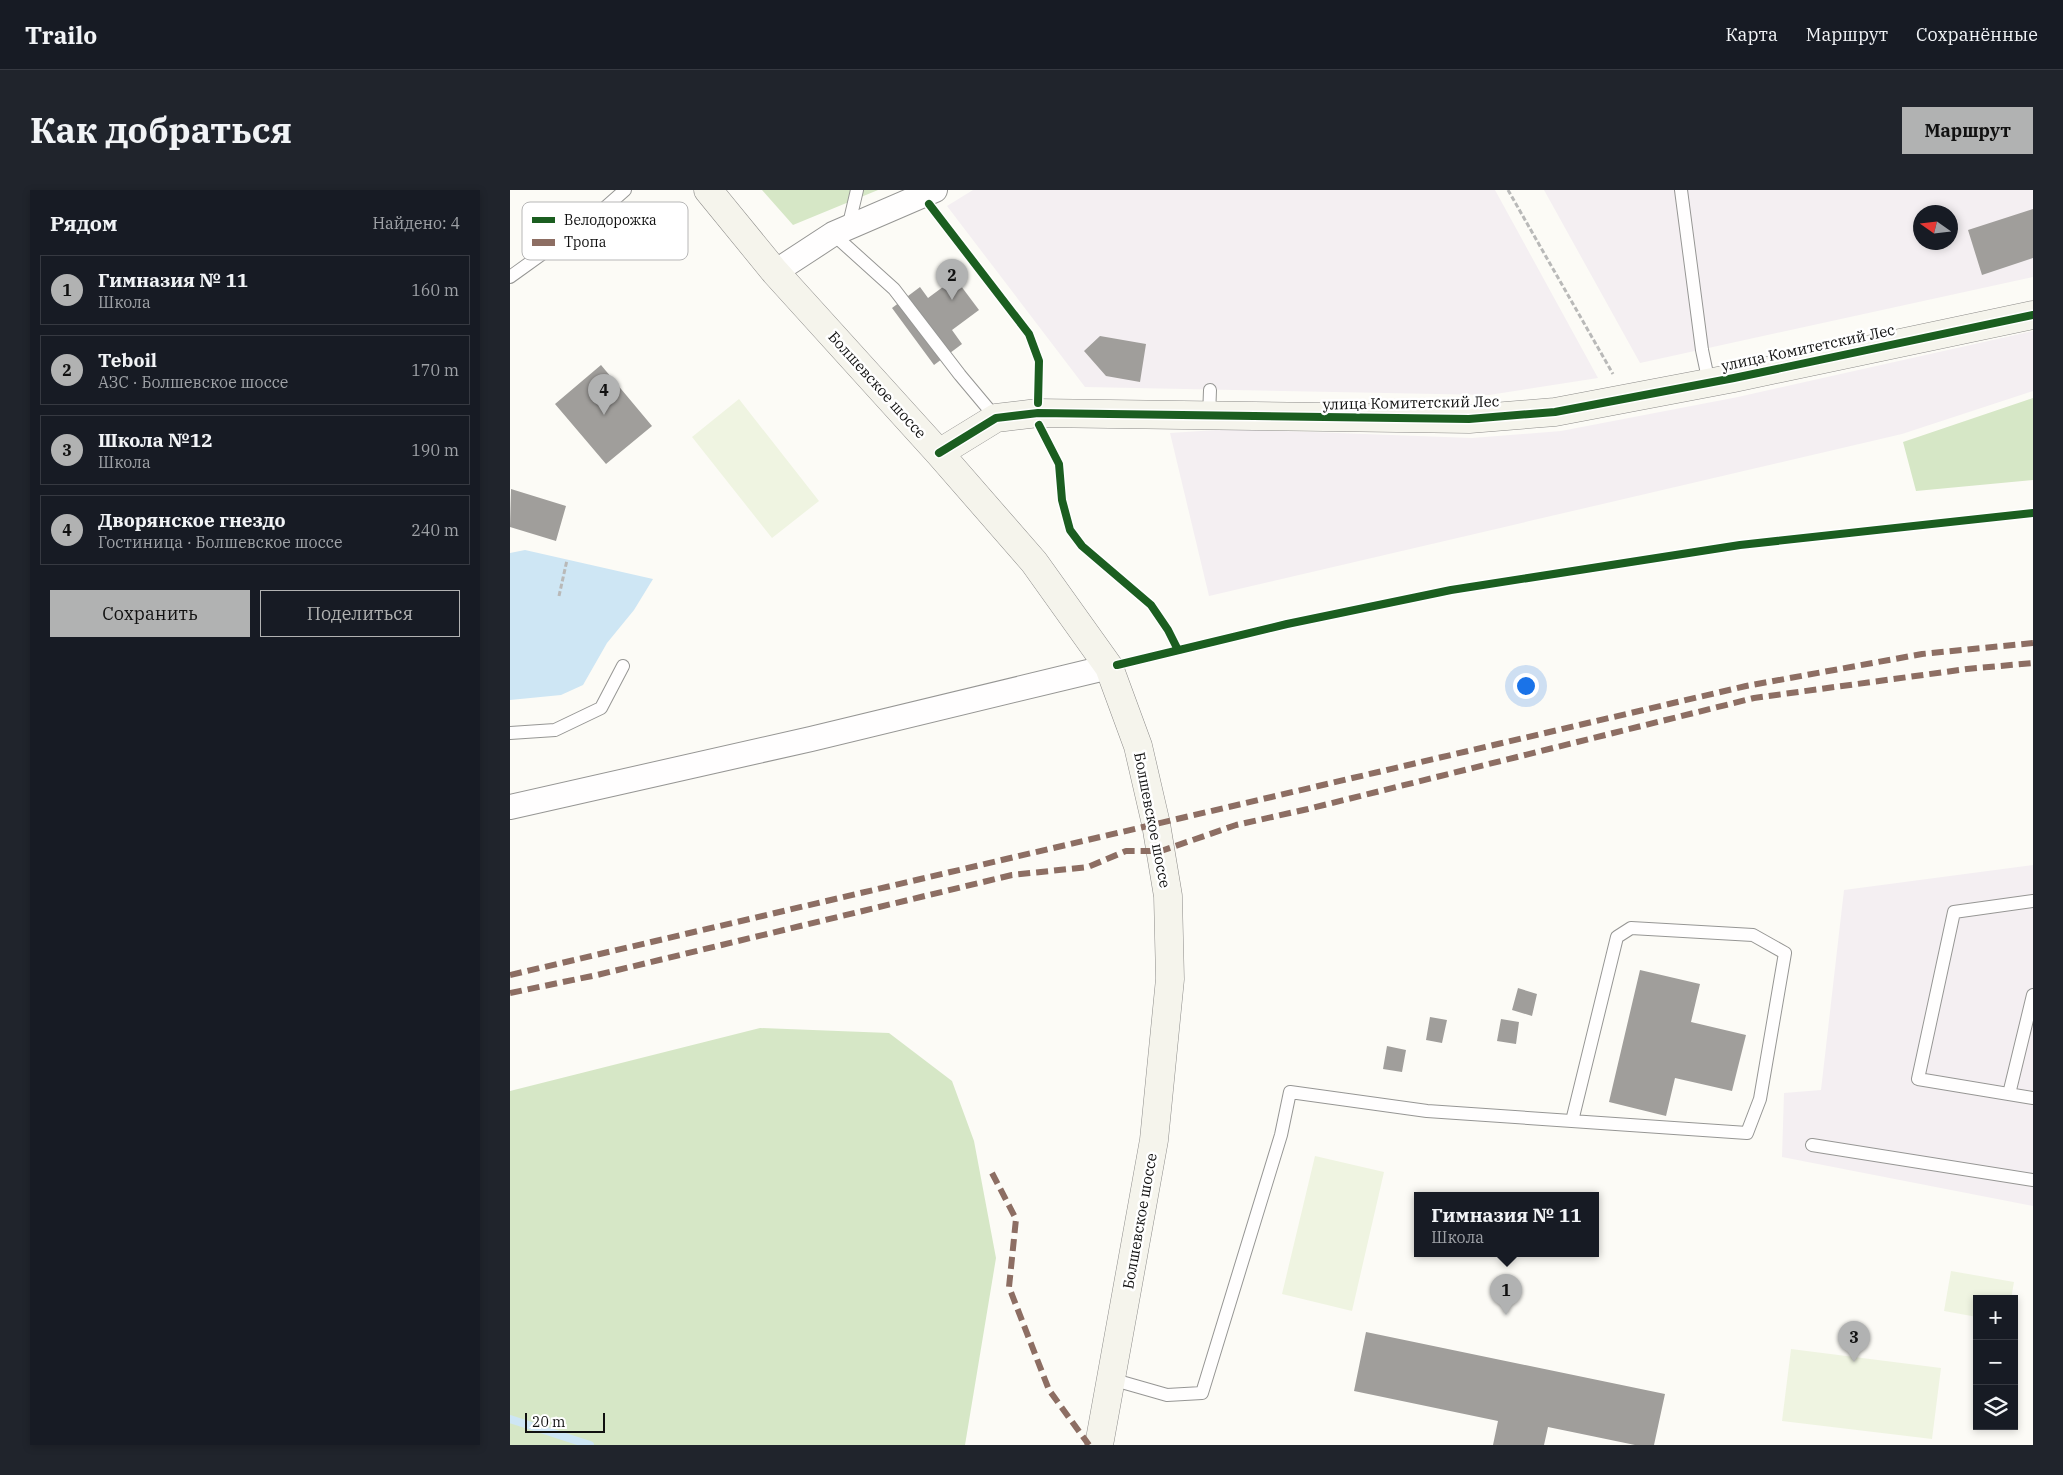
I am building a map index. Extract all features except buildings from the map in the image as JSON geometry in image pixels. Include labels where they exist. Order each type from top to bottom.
[{"type":"main road","name":"Болшевское шоссе","points":[[708,190],[775,272],[939,453],[1034,562],[1113,666],[1138,746],[1156,824],[1168,896],[1170,979],[1154,1140],[1098,1445]]},
{"type":"main road","name":"улица Комитетский Лес","points":[[939,453],[996,418],[1038,413],[1209,417],[1469,419],[1555,412],[1709,383],[2033,315]]},
{"type":"street","points":[[775,272],[840,231],[935,190]]},
{"type":"street","points":[[510,807],[810,740],[1113,666]]},
{"type":"lane","points":[[611,202],[625,190]]},
{"type":"lane","points":[[857,190],[840,231],[894,289],[960,375],[996,418]]},
{"type":"lane","points":[[1681,190],[1702,350],[1709,383]]},
{"type":"lane","points":[[510,277],[534,260]]},
{"type":"lane","points":[[1209,417],[1210,390]]},
{"type":"lane","points":[[510,733],[554,730],[601,708],[623,666]]},
{"type":"lane","points":[[2033,901],[1954,912],[1918,1080],[2033,1098]]},
{"type":"lane","points":[[1111,1379],[1168,1395],[1202,1393],[1280,1134],[1290,1092],[1427,1111],[1572,1121],[1747,1133],[1760,1098],[1785,953],[1754,935],[1631,928],[1617,937],[1572,1121]]},
{"type":"lane","points":[[2009,1094],[2033,995]]},
{"type":"lane","points":[[1812,1145],[2033,1180]]},
{"type":"path","points":[[1508,190],[1627,398]]},
{"type":"path","points":[[559,596],[567,560]]},
{"type":"shaded area","points":[[973,190],[1495,190],[1598,378],[1489,395],[1085,387],[947,206]]},
{"type":"shaded area","points":[[1544,190],[2033,190],[2033,277],[1640,363]]},
{"type":"shaded area","points":[[2033,331],[2033,391],[1902,434],[1209,596],[1170,433],[1232,429],[1472,438],[1561,431],[1738,397]]},
{"type":"shaded area","points":[[2033,865],[2033,1206],[1782,1157],[1784,1093],[1821,1090],[1844,890]]},
{"type":"green space","points":[[762,190],[878,190],[793,225]]},
{"type":"green space","points":[[2033,398],[2033,480],[1916,491],[1903,442]]},
{"type":"green space","points":[[739,399],[819,501],[772,538],[692,437]]},
{"type":"green space","points":[[760,1028],[889,1033],[952,1081],[974,1141],[996,1258],[965,1445],[510,1445],[510,1091]]},
{"type":"green space","points":[[1315,1156],[1384,1172],[1352,1311],[1282,1294]]},
{"type":"green space","points":[[1951,1271],[2014,1282],[2012,1295],[1973,1295],[1973,1316],[1944,1311]]},
{"type":"green space","points":[[1791,1349],[1941,1368],[1932,1439],[1782,1421]]},
{"type":"water","points":[[525,550],[653,579],[634,610],[607,643],[583,685],[561,695],[510,700],[510,553]]},
{"type":"waterway","points":[[510,1419],[590,1445]]},
{"type":"marked path","points":[[510,975],[1746,686],[1922,654],[2033,643]]},
{"type":"marked path","points":[[510,993],[597,975],[1012,875],[1088,867],[1126,851],[1161,851],[1236,825],[1308,809],[1754,698],[1967,669],[2033,663]]},
{"type":"marked path","points":[[992,1173],[1016,1219],[1009,1287],[1049,1390],[1089,1445]]},
{"type":"cycle path","points":[[929,204],[1029,334],[1039,361],[1038,403]]},
{"type":"cycle path","points":[[939,453],[996,418],[1038,413],[1469,419],[1555,412],[1734,378],[2033,315]]},
{"type":"cycle path","points":[[1039,425],[1059,464],[1062,500],[1070,530],[1082,546],[1151,605],[1168,630],[1178,650]]},
{"type":"cycle path","points":[[1117,665],[1287,624],[1451,590],[1740,545],[2033,513]]},
{"type":"place","name":"Teboil","points":[[952,300]]},
{"type":"place","name":"Дворянское гнездо","points":[[604,415]]},
{"type":"place","name":"Гимназия № 11","points":[[1506,1315]]},
{"type":"place","name":"Школа №12","points":[[1854,1362]]}]
